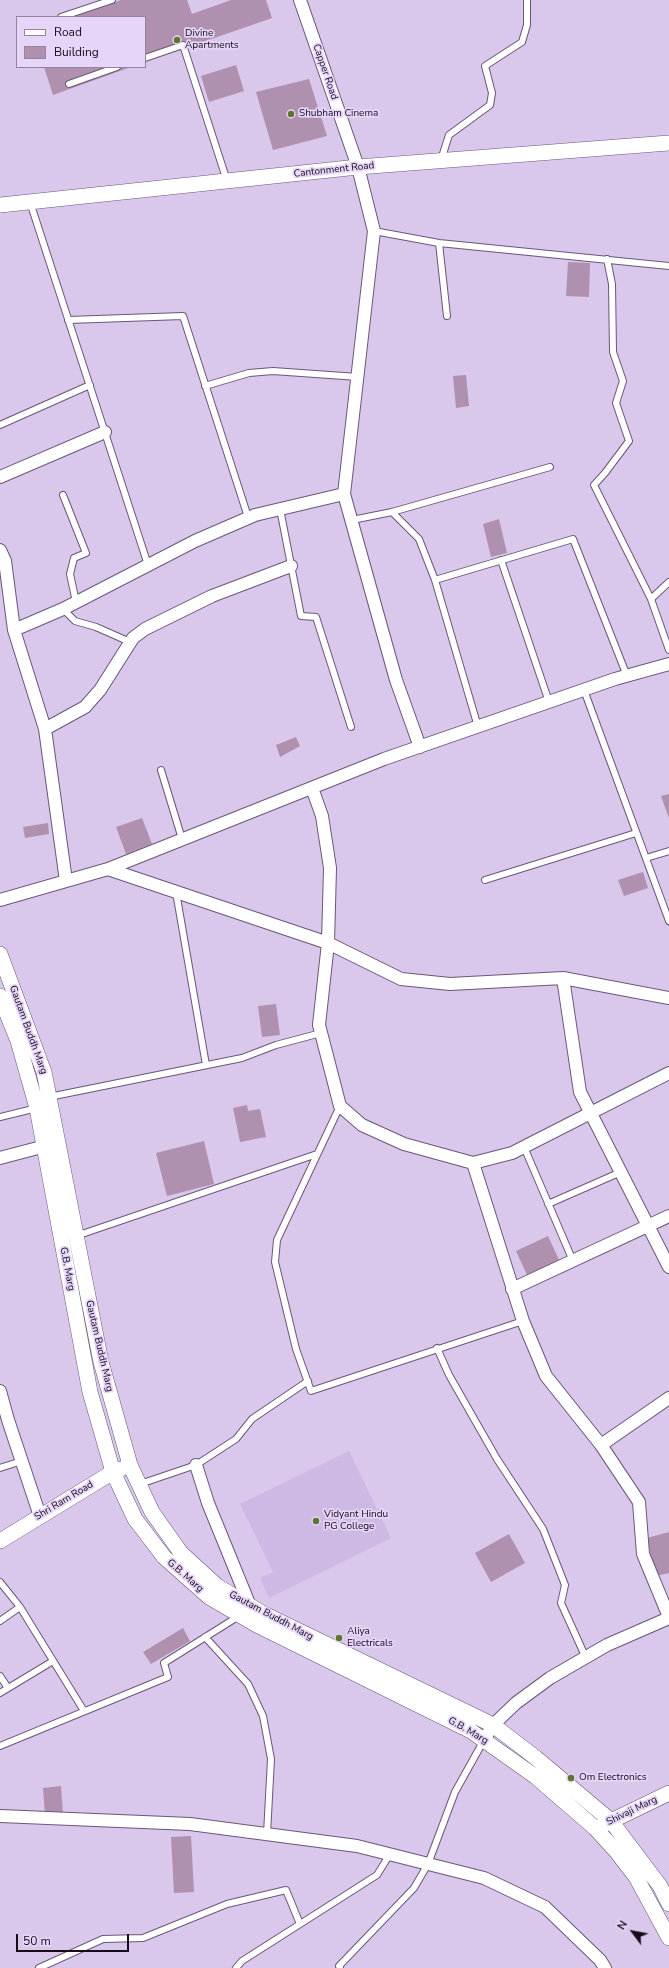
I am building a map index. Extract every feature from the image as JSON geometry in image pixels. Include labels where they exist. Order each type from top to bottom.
[{"type":"street","name":"Capper Road","points":[[300,0],[358,167],[374,231]]},
{"type":"street","name":"Cantonment Road","points":[[0,205],[358,167],[669,143]]},
{"type":"street","points":[[374,231],[344,494],[396,680],[420,747]]},
{"type":"street","points":[[0,477],[105,432]]},
{"type":"street","points":[[14,630],[63,609],[148,565],[248,517],[344,494]]},
{"type":"street","points":[[0,550],[5,561],[14,630],[45,729],[66,881]]},
{"type":"street","points":[[45,729],[85,707],[100,690],[133,638],[145,630],[212,596],[291,566]]},
{"type":"street","points":[[0,900],[108,869],[420,747],[584,690],[669,664]]},
{"type":"street","points":[[312,788],[322,816],[330,868],[328,944],[319,1025],[340,1106],[362,1125],[404,1144],[473,1163],[512,1153],[669,1073]]},
{"type":"street","points":[[108,869],[328,944],[401,979],[450,984],[563,978],[669,998]]},
{"type":"street","name":"Gautam Buddh Marg","points":[[0,954],[44,1072],[49,1097],[51,1144],[76,1236],[100,1362],[130,1465],[152,1512],[181,1553],[245,1610],[493,1725],[536,1758],[611,1821],[660,1886],[669,1904]]},
{"type":"street","points":[[563,978],[580,1092],[669,1267]]},
{"type":"street","name":"G.B. Marg","points":[[0,996],[18,1041],[37,1108],[51,1144],[90,1392],[113,1472],[135,1519],[164,1557],[209,1597],[245,1610],[471,1731],[536,1777],[595,1828],[616,1851],[636,1877],[669,1938]]},
{"type":"street","points":[[0,1158],[51,1144]]},
{"type":"street","points":[[473,1163],[512,1289],[523,1321],[546,1376],[601,1445],[638,1502],[643,1554],[669,1617],[607,1645],[550,1678],[516,1703],[493,1725],[484,1740]]},
{"type":"street","points":[[512,1289],[669,1216]]},
{"type":"street","points":[[0,1391],[4,1421],[22,1461],[40,1516]]},
{"type":"street","points":[[601,1445],[669,1398]]},
{"type":"street","name":"Shri Ram Road","points":[[0,1541],[113,1472],[130,1465]]},
{"type":"street","points":[[196,1465],[245,1610]]},
{"type":"street","name":"Shivaji Marg","points":[[595,1828],[669,1793]]},
{"type":"street","points":[[0,1816],[190,1824],[357,1846],[390,1854],[484,1878],[545,1907],[600,1960],[605,1968]]},
{"type":"lane","points":[[64,16],[112,0]]},
{"type":"lane","points":[[441,160],[449,135],[490,104],[492,93],[485,66],[522,42],[527,26],[527,0]]},
{"type":"lane","points":[[146,58],[183,45],[227,180]]},
{"type":"lane","points":[[69,84],[114,68]]},
{"type":"lane","points":[[30,202],[148,565]]},
{"type":"lane","points":[[374,231],[439,243],[669,266]]},
{"type":"lane","points":[[439,243],[448,316]]},
{"type":"lane","points":[[607,259],[612,284],[613,352],[623,381],[616,403],[629,441],[605,474],[594,485],[650,599],[669,650]]},
{"type":"lane","points":[[68,320],[183,316],[248,517]]},
{"type":"lane","points":[[205,386],[249,374],[273,371],[358,377]]},
{"type":"lane","points":[[0,424],[90,385]]},
{"type":"lane","points":[[352,520],[392,512],[550,467]]},
{"type":"lane","points":[[63,495],[86,553],[74,558],[70,574],[76,602]]},
{"type":"lane","points":[[280,509],[301,616],[316,617],[351,727]]},
{"type":"lane","points":[[392,512],[419,539],[435,580],[478,727]]},
{"type":"lane","points":[[435,580],[573,539],[627,676]]},
{"type":"lane","points":[[501,560],[549,702]]},
{"type":"lane","points":[[650,599],[669,582]]},
{"type":"lane","points":[[63,609],[75,620],[96,627],[130,642]]},
{"type":"lane","points":[[584,690],[669,921]]},
{"type":"lane","points":[[161,770],[182,839]]},
{"type":"lane","points":[[485,880],[636,833]]},
{"type":"lane","points":[[646,858],[669,851]]},
{"type":"lane","points":[[176,892],[206,1065]]},
{"type":"lane","points":[[662,904],[669,902]]},
{"type":"lane","points":[[49,1097],[242,1058],[276,1045],[321,1033]]},
{"type":"lane","points":[[340,1106],[277,1240],[276,1262],[296,1349],[311,1390],[523,1321]]},
{"type":"lane","points":[[0,1117],[37,1108]]},
{"type":"lane","points":[[524,1147],[573,1261]]},
{"type":"lane","points":[[76,1236],[317,1154]]},
{"type":"lane","points":[[548,1204],[621,1172]]},
{"type":"lane","points":[[437,1348],[449,1376],[496,1459],[543,1529],[565,1586],[561,1603],[586,1658]]},
{"type":"lane","points":[[140,1484],[196,1465],[236,1439],[252,1419],[308,1381]]},
{"type":"lane","points":[[0,1468],[22,1461]]},
{"type":"lane","points":[[0,1582],[20,1607],[84,1711]]},
{"type":"lane","points":[[0,1621],[20,1607]]},
{"type":"lane","points":[[0,1746],[168,1677],[164,1663],[245,1610]]},
{"type":"lane","points":[[205,1637],[248,1684],[263,1716],[272,1759],[267,1834]]},
{"type":"lane","points":[[0,1693],[53,1660]]},
{"type":"lane","points":[[0,1676],[8,1688]]},
{"type":"lane","points":[[340,1968],[340,1966],[414,1888],[428,1864],[455,1792],[484,1740]]},
{"type":"lane","points":[[236,1968],[242,1961],[377,1874],[390,1854]]},
{"type":"lane","points":[[39,1968],[103,1939],[144,1938],[227,1904],[286,1890],[300,1924]]},
{"type":"shaded area","name":"Vidyant Hindu PG College","points":[[349,1451],[391,1538],[269,1598],[260,1578],[273,1572],[240,1504]]},
{"type":"building","name":"Divine Apartments","points":[[121,0],[187,0],[192,14],[231,0],[266,0],[272,18],[146,62],[146,16],[76,16]]},
{"type":"building","points":[[236,65],[244,91],[209,102],[201,76]]},
{"type":"building","points":[[44,68],[128,68],[53,95]]},
{"type":"building","name":"Shubham Cinema","points":[[309,79],[327,136],[273,150],[256,92]]},
{"type":"building","points":[[568,262],[590,263],[589,297],[566,296]]},
{"type":"building","points":[[466,375],[469,406],[456,408],[453,376]]},
{"type":"building","points":[[499,519],[507,553],[491,557],[483,524]]},
{"type":"building","points":[[296,737],[300,746],[280,757],[276,745]]},
{"type":"building","points":[[669,794],[669,818],[661,796]]},
{"type":"building","points":[[142,818],[152,844],[126,854],[116,827]]},
{"type":"building","points":[[48,823],[49,834],[25,838],[23,827]]},
{"type":"building","points":[[643,872],[648,888],[624,896],[618,880]]},
{"type":"building","points":[[276,1004],[280,1035],[262,1037],[258,1006]]},
{"type":"building","points":[[247,1105],[248,1111],[260,1109],[266,1137],[240,1142],[233,1108]]},
{"type":"building","points":[[204,1141],[214,1184],[167,1196],[156,1153]]},
{"type":"building","points":[[548,1236],[560,1262],[528,1277],[516,1251]]},
{"type":"building","points":[[669,1532],[669,1573],[656,1576],[647,1538]]},
{"type":"building","points":[[509,1534],[525,1563],[491,1582],[475,1553]]},
{"type":"building","points":[[183,1628],[190,1641],[151,1664],[143,1652]]},
{"type":"building","points":[[61,1786],[63,1814],[45,1816],[43,1788]]},
{"type":"building","points":[[191,1836],[194,1892],[174,1893],[171,1837]]},
{"type":"place","name":"Divine Apartments","points":[[177,40]]},
{"type":"place","name":"Shubham Cinema","points":[[291,114]]},
{"type":"place","name":"Vidyant Hindu PG College","points":[[316,1521]]},
{"type":"place","name":"Aliya Electricals","points":[[339,1638]]},
{"type":"place","name":"Om Electronics","points":[[571,1778]]}]
